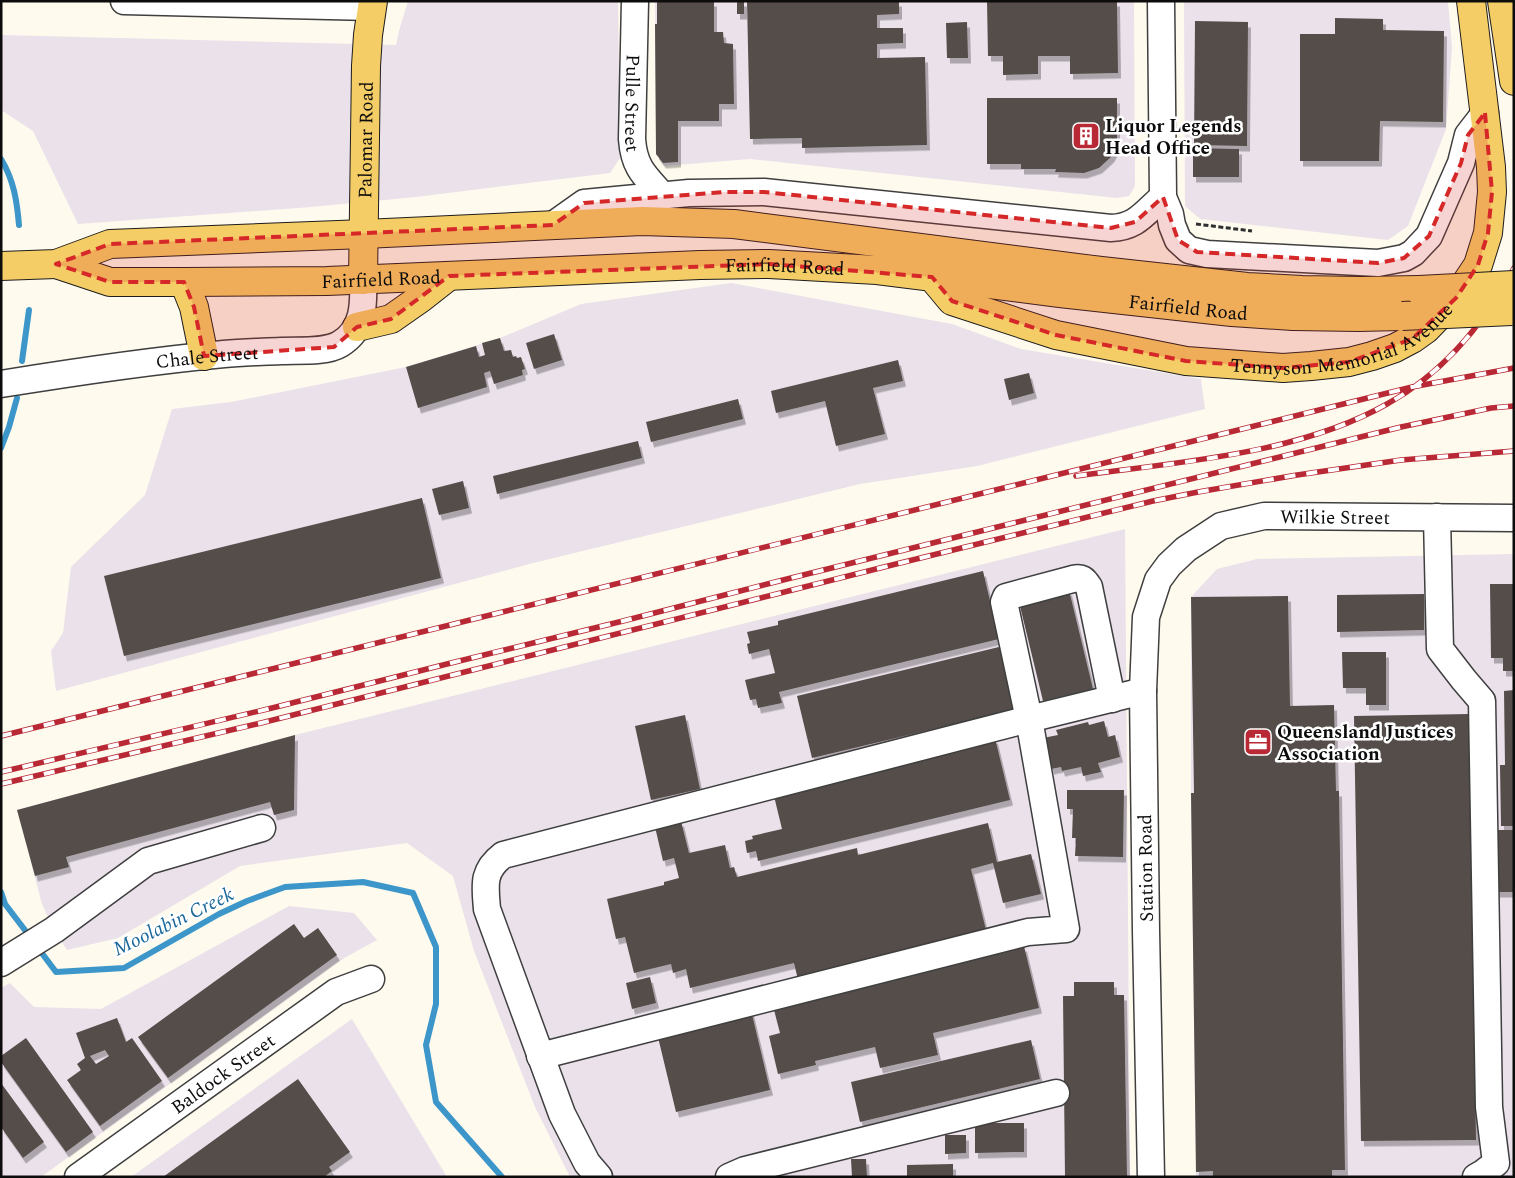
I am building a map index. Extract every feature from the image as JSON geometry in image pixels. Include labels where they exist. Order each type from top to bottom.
[{"type":"main road","name":"Tennyson Memorial Avenue","points":[[932,277],[952,300],[1056,335],[1186,361],[1283,368],[1349,362],[1395,348],[1426,329],[1456,298],[1478,265],[1488,233],[1492,192],[1491,167],[1471,1]]},
{"type":"main road","points":[[1502,1],[1514,81]]},
{"type":"main road","name":"Palomar Road","points":[[363,280],[366,66],[372,4]]},
{"type":"main road","name":"Fairfield Road","points":[[1,266],[56,264],[110,244],[642,221],[734,224],[1185,281],[1302,290],[1419,290],[1513,302]]},
{"type":"main road","name":"Fairfield Road","points":[[56,264],[110,282],[314,282],[769,264],[877,270],[1164,305],[1293,316],[1402,316],[1513,302]]},
{"type":"main road","points":[[357,327],[391,319],[448,276]]},
{"type":"main road","points":[[184,282],[194,307],[204,356]]},
{"type":"street","points":[[124,1],[372,4]]},
{"type":"street","name":"Pulle Street","points":[[635,1],[633,151],[640,169],[662,195]]},
{"type":"street","points":[[1161,1],[1163,197],[1178,240],[1183,246],[1197,252],[1378,263],[1404,258],[1414,253],[1429,236],[1461,163],[1468,135],[1485,113]]},
{"type":"street","points":[[553,225],[584,203],[707,192],[764,192],[1111,228],[1127,226],[1135,222],[1163,197]]},
{"type":"street","points":[[357,327],[364,303],[363,280]]},
{"type":"street","name":"Chale Street","points":[[2,384],[204,356],[328,348],[349,338],[357,327]]},
{"type":"street","name":"Wilkie Street","points":[[1169,566],[1186,549],[1221,526],[1264,516],[1514,518]]},
{"type":"street","points":[[1437,517],[1440,649],[1482,701],[1490,1107],[1496,1162],[1483,1174],[1476,1177]]},
{"type":"street","name":"Station Road","points":[[1151,1177],[1143,691],[1146,617],[1158,580],[1169,566]]},
{"type":"street","points":[[540,1056],[1028,932],[1066,929],[1029,719],[1004,602],[1006,597],[1073,579],[1080,578],[1085,580],[1089,587],[1112,699]]},
{"type":"street","points":[[599,1177],[588,1163],[562,1114],[486,909],[485,889],[487,875],[492,864],[503,855],[1143,691]]},
{"type":"street","points":[[1,963],[54,930],[148,861],[262,828]]},
{"type":"street","name":"Baldock Street","points":[[78,1177],[336,992],[371,979]]},
{"type":"street","points":[[728,1177],[746,1170],[1056,1093]]},
{"type":"path","points":[[1191,222],[1198,225],[1257,231]]},
{"type":"highlighted area","points":[[1485,113],[1492,192],[1488,233],[1478,265],[1456,298],[1412,339],[1349,362],[1283,368],[1186,361],[1056,335],[952,301],[932,277],[769,264],[449,276],[391,319],[357,327],[334,347],[204,356],[194,307],[184,282],[110,282],[56,264],[110,244],[553,225],[584,203],[725,192],[764,192],[1111,228],[1135,222],[1163,197],[1178,240],[1197,252],[1378,263],[1404,258],[1429,236],[1461,163],[1468,135]]},
{"type":"shaded area","points":[[408,1],[618,1],[620,158],[610,173],[416,197],[311,207],[78,224],[33,131],[1,110],[1,35],[396,45]]},
{"type":"shaded area","points":[[655,1],[1134,1],[1135,186],[1129,196],[1117,198],[750,159],[664,166],[656,154]]},
{"type":"shaded area","points":[[1184,1],[1448,1],[1452,48],[1446,129],[1408,226],[1388,240],[1200,219],[1185,206]]},
{"type":"shaded area","points":[[731,283],[952,324],[1021,349],[1201,379],[1205,409],[977,466],[860,484],[533,563],[56,691],[51,651],[63,633],[71,567],[145,495],[172,409],[231,402],[406,367],[500,338],[581,304]]},
{"type":"shaded area","points":[[1125,529],[1130,1177],[570,1177],[535,1107],[474,951],[453,876],[407,843],[240,866],[118,938],[67,950],[54,930],[42,904],[17,810],[295,735]]},
{"type":"shaded area","points":[[1514,554],[1514,1177],[1196,1177],[1191,793],[1191,597],[1217,569],[1257,559]]},
{"type":"shaded area","points":[[289,906],[354,913],[377,940],[344,958],[41,1177],[1,1177],[1,988],[10,983],[34,1007],[101,1009]]},
{"type":"shaded area","points":[[352,1019],[447,1177],[131,1177]]},
{"type":"building","points":[[657,1],[714,1],[714,32],[723,32],[724,43],[733,44],[734,104],[719,104],[719,121],[678,121],[678,162],[663,163],[656,154],[655,24],[657,24]]},
{"type":"building","points":[[737,1],[744,1],[744,14],[737,14]]},
{"type":"building","points":[[747,1],[899,1],[899,14],[877,15],[877,28],[903,28],[903,43],[877,44],[877,58],[925,57],[927,145],[802,148],[802,138],[750,139]]},
{"type":"building","points":[[987,1],[1117,1],[1118,73],[1070,74],[1070,56],[1038,56],[1038,74],[1003,75],[1003,56],[988,56]]},
{"type":"building","points":[[1335,18],[1383,19],[1383,30],[1444,31],[1443,122],[1380,121],[1379,161],[1300,161],[1300,34],[1335,34]]},
{"type":"building","points":[[1195,21],[1248,22],[1247,146],[1194,145]]},
{"type":"building","points":[[967,22],[968,58],[947,58],[946,23]]},
{"type":"building","points":[[987,98],[1117,98],[1117,141],[1115,150],[1111,157],[1099,168],[1084,173],[1055,172],[1056,169],[1021,169],[1021,164],[987,164]]},
{"type":"building","points":[[1193,148],[1239,149],[1239,177],[1193,177]]},
{"type":"building","points":[[554,334],[562,360],[534,369],[526,343]]},
{"type":"building","points":[[500,338],[504,351],[511,350],[513,357],[521,357],[525,369],[522,370],[523,375],[494,384],[490,371],[484,373],[487,387],[418,408],[406,367],[476,346],[479,357],[485,355],[482,343]]},
{"type":"building","points":[[898,360],[903,381],[873,388],[885,434],[836,446],[825,401],[776,413],[771,391]]},
{"type":"building","points":[[1029,373],[1034,393],[1009,400],[1004,379]]},
{"type":"building","points":[[738,399],[743,419],[651,442],[646,422]]},
{"type":"building","points":[[638,441],[642,458],[497,494],[493,476]]},
{"type":"building","points":[[463,481],[469,508],[439,515],[432,489]]},
{"type":"building","points":[[422,498],[441,578],[124,656],[104,576]]},
{"type":"building","points":[[983,571],[999,639],[779,692],[782,703],[758,708],[756,699],[750,700],[745,680],[775,673],[769,649],[749,654],[747,644],[750,643],[747,632],[778,625],[778,621]]},
{"type":"building","points":[[1490,584],[1514,584],[1514,671],[1503,671],[1503,658],[1491,658]]},
{"type":"building","points":[[1069,590],[1093,689],[1043,701],[1019,602]]},
{"type":"building","points":[[1424,594],[1424,630],[1337,632],[1337,595]]},
{"type":"building","points":[[1288,596],[1290,706],[1334,705],[1336,791],[1339,791],[1345,1170],[1332,1170],[1332,1177],[1213,1177],[1213,1171],[1196,1172],[1191,793],[1194,793],[1191,597]]},
{"type":"building","points":[[1003,646],[1018,709],[812,758],[797,696]]},
{"type":"building","points":[[1342,652],[1386,652],[1386,705],[1366,705],[1366,688],[1343,688]]},
{"type":"building","points":[[1514,690],[1514,826],[1501,826],[1500,765],[1505,765],[1504,691]]},
{"type":"building","points":[[1469,714],[1476,1140],[1361,1141],[1354,716]]},
{"type":"building","points":[[685,715],[700,789],[651,800],[635,726]]},
{"type":"building","points":[[1104,721],[1108,737],[1115,735],[1120,757],[1098,763],[1101,772],[1083,776],[1081,767],[1062,771],[1061,767],[1051,769],[1043,738],[1058,735],[1056,730],[1088,722],[1089,725]]},
{"type":"building","points":[[295,735],[294,810],[274,815],[270,802],[66,857],[69,867],[35,876],[17,810]]},
{"type":"building","points":[[995,738],[1010,800],[758,861],[756,851],[747,853],[745,841],[753,839],[752,836],[782,829],[773,792]]},
{"type":"building","points":[[1067,790],[1124,790],[1123,857],[1075,856],[1076,838],[1072,838],[1073,809],[1067,809]]},
{"type":"building","points":[[681,821],[689,853],[725,845],[730,868],[734,867],[737,877],[857,848],[858,855],[988,823],[997,862],[1031,854],[1041,894],[1003,903],[993,863],[971,869],[987,934],[799,984],[794,963],[690,988],[686,969],[673,973],[671,964],[634,973],[625,937],[616,939],[607,899],[664,885],[664,882],[679,878],[674,858],[663,861],[655,827]]},
{"type":"building","points":[[1492,830],[1514,830],[1514,892],[1493,892]]},
{"type":"building","points":[[294,924],[304,938],[318,928],[337,955],[168,1078],[138,1037]]},
{"type":"building","points":[[1024,946],[1039,1008],[933,1033],[938,1055],[880,1068],[875,1047],[815,1061],[816,1065],[778,1074],[769,1036],[780,1033],[773,1006]]},
{"type":"building","points":[[650,977],[656,1003],[632,1009],[626,983]]},
{"type":"building","points":[[1074,982],[1114,982],[1114,995],[1124,995],[1127,1177],[1065,1177],[1063,996],[1074,996]]},
{"type":"building","points":[[751,1010],[770,1090],[676,1112],[657,1033]]},
{"type":"building","points":[[117,1018],[126,1042],[132,1038],[162,1081],[100,1126],[67,1080],[81,1070],[77,1064],[85,1058],[76,1033]],"holes":[[[105,1050],[109,1056],[96,1064],[90,1056]]]},
{"type":"building","points":[[26,1038],[93,1132],[66,1152],[1,1062],[1,1056]]},
{"type":"building","points":[[1031,1040],[1040,1079],[860,1122],[851,1082]]},
{"type":"building","points":[[298,1079],[350,1152],[329,1167],[332,1171],[324,1177],[163,1177]]},
{"type":"building","points":[[1,1083],[44,1142],[23,1158],[1,1127]]},
{"type":"building","points":[[975,1123],[1024,1123],[1024,1152],[975,1153]]},
{"type":"building","points":[[945,1135],[966,1135],[966,1153],[945,1154]]},
{"type":"building","points":[[851,1159],[866,1159],[867,1177],[852,1177]]},
{"type":"building","points":[[953,1164],[953,1177],[907,1177],[907,1165]]},
{"type":"waterway","name":"Moolabin Creek","points":[[1,159],[14,191],[19,225]]},
{"type":"waterway","name":"Moolabin Creek","points":[[22,361],[29,310]]},
{"type":"waterway","name":"Moolabin Creek","points":[[1,448],[17,398]]},
{"type":"waterway","name":"Moolabin Creek","points":[[38,948],[56,972],[124,968],[219,914],[285,887],[363,882],[413,893],[436,947],[436,1004],[426,1045],[436,1102],[502,1177]]},
{"type":"waterway","name":"Moolabin Creek","points":[[1,892],[5,904],[31,938]]},
{"type":"railway","points":[[1076,476],[1236,454],[1276,446],[1315,435],[1352,421],[1407,392],[1444,362],[1489,309],[1514,268]]},
{"type":"railway","points":[[1,736],[1412,387],[1514,368]]},
{"type":"railway","points":[[1,772],[272,708],[1401,427],[1491,408],[1514,406]]},
{"type":"railway","points":[[1,784],[261,723],[1153,501],[1297,475],[1401,460],[1514,451]]},
{"type":"place","name":"Liquor Legends Head Office","points":[[1086,136]]},
{"type":"place","name":"Queensland Justices Association","points":[[1258,742]]}]
